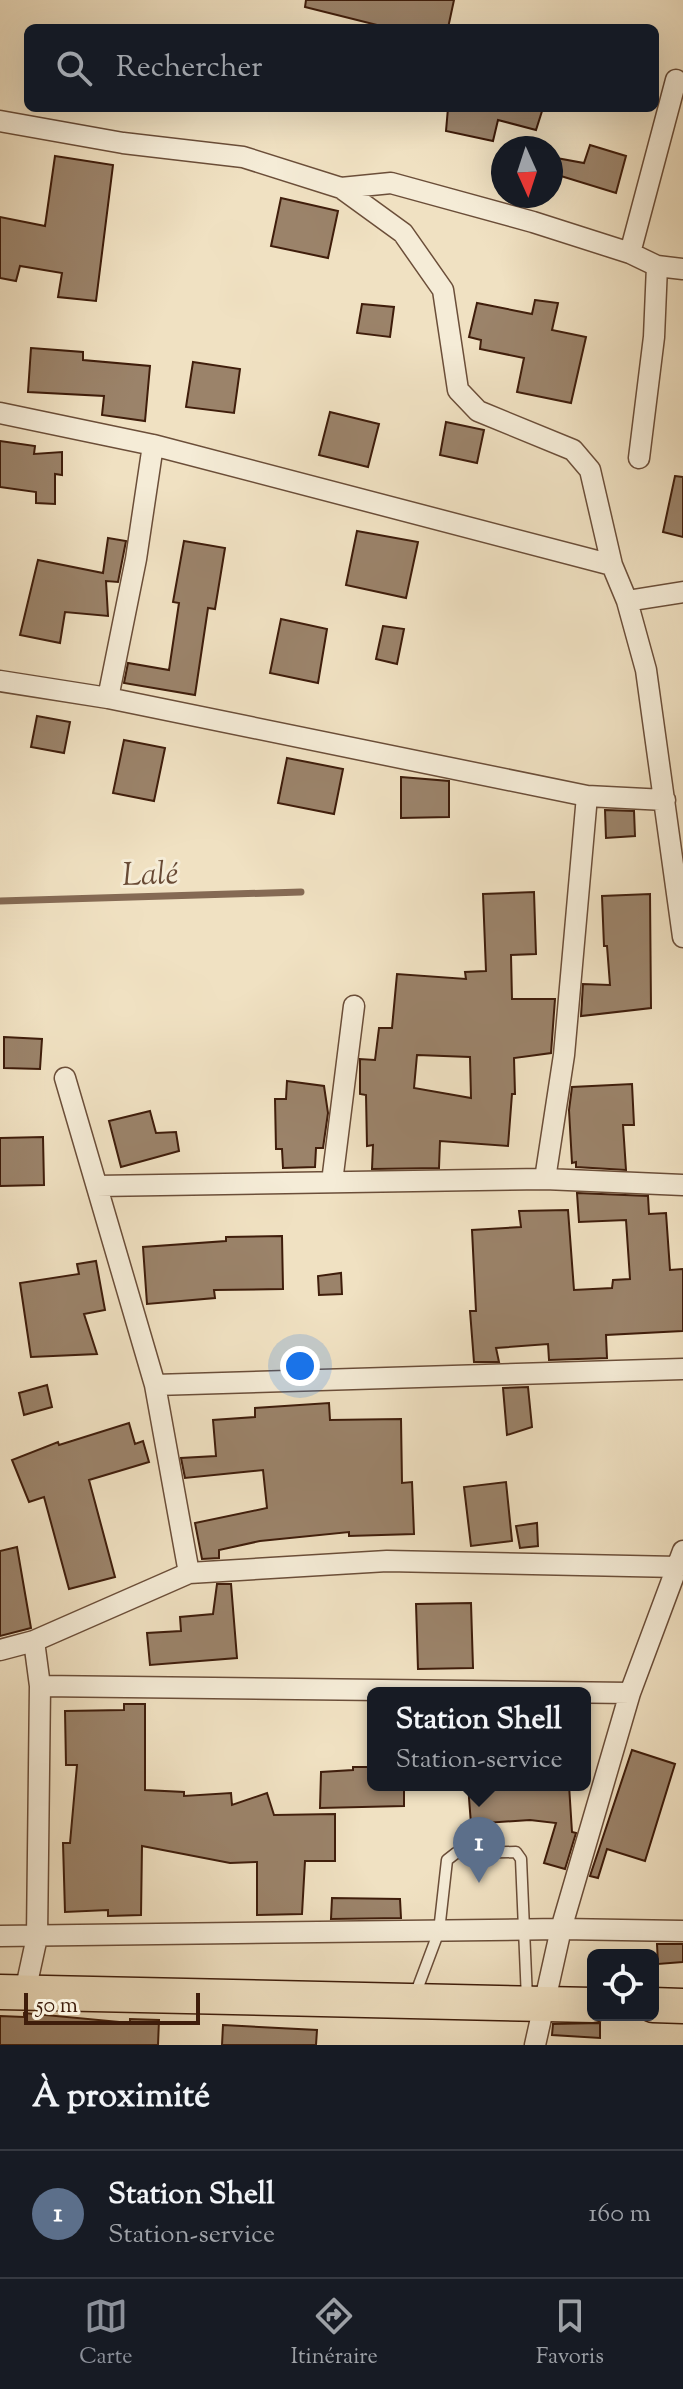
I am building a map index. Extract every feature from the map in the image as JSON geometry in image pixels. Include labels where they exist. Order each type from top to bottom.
[{"type":"highway","points":[[12,1992],[587,2005]]},
{"type":"highway","points":[[659,2005],[683,2006]]},
{"type":"street","points":[[630,253],[676,80]]},
{"type":"street","points":[[0,121],[123,143],[243,157],[341,188],[403,233],[443,290],[458,390],[478,411],[573,450],[590,470],[612,565],[627,601],[646,670],[680,883],[683,937]]},
{"type":"street","points":[[341,188],[391,183],[630,253],[657,266],[683,269]]},
{"type":"street","points":[[639,458],[654,337],[657,266]]},
{"type":"street","points":[[0,413],[153,445],[612,565]]},
{"type":"street","points":[[108,698],[136,559],[153,445]]},
{"type":"street","points":[[627,601],[683,592]]},
{"type":"street","points":[[0,681],[108,698],[587,796],[665,800]]},
{"type":"street","points":[[545,1179],[564,1055],[587,796]]},
{"type":"street","points":[[332,1182],[354,1006]]},
{"type":"street","points":[[65,1078],[155,1385],[189,1573]]},
{"type":"street","points":[[97,1186],[545,1179],[683,1185]]},
{"type":"street","points":[[155,1385],[683,1369]]},
{"type":"street","points":[[0,1650],[34,1641],[189,1573],[387,1561],[680,1559],[630,1693],[536,2004],[535,2045]]},
{"type":"street","points":[[12,1992],[37,1937],[40,1686],[34,1641]]},
{"type":"street","points":[[40,1686],[367,1690]]},
{"type":"street","points":[[591,1693],[630,1693]]},
{"type":"street","points":[[0,1936],[561,1929],[683,1931]]},
{"type":"lane","points":[[413,2001],[439,1931],[447,1860],[456,1853],[516,1852],[521,1859],[522,1930],[536,2004]]},
{"type":"building","points":[[306,0],[454,0],[449,24],[373,24],[305,7]]},
{"type":"building","points":[[448,112],[542,112],[536,130],[498,120],[491,141],[446,131]]},
{"type":"building","points":[[590,145],[626,156],[616,193],[563,177],[563,159],[584,163]]},
{"type":"building","points":[[55,156],[113,165],[96,301],[58,297],[62,273],[20,266],[16,281],[0,278],[0,217],[45,226]]},
{"type":"building","points":[[281,198],[338,211],[328,258],[271,246]]},
{"type":"building","points":[[535,300],[558,303],[552,330],[586,337],[571,403],[517,392],[524,358],[480,349],[481,340],[469,337],[477,303],[532,314]]},
{"type":"building","points":[[362,304],[394,307],[390,337],[357,333]]},
{"type":"building","points":[[31,348],[83,352],[83,360],[150,366],[145,421],[102,415],[104,396],[28,392]]},
{"type":"building","points":[[193,362],[240,369],[234,413],[186,407]]},
{"type":"building","points":[[330,412],[379,424],[368,467],[319,455]]},
{"type":"building","points":[[446,422],[484,430],[477,463],[440,455]]},
{"type":"building","points":[[0,441],[35,446],[34,454],[62,452],[62,475],[55,474],[55,504],[36,503],[36,492],[0,487]]},
{"type":"building","points":[[675,476],[683,477],[683,537],[663,532]]},
{"type":"building","points":[[357,531],[418,542],[406,598],[346,585]]},
{"type":"building","points":[[108,538],[126,541],[118,582],[106,581],[108,616],[65,612],[60,643],[20,635],[38,560],[103,573]]},
{"type":"building","points":[[184,541],[225,548],[215,609],[208,608],[195,695],[124,683],[128,663],[169,670],[179,603],[173,602]]},
{"type":"building","points":[[281,619],[327,629],[318,683],[270,673]]},
{"type":"building","points":[[383,626],[404,629],[397,664],[376,659]]},
{"type":"building","points":[[37,716],[70,722],[64,753],[31,747]]},
{"type":"building","points":[[124,740],[165,748],[154,801],[113,793]]},
{"type":"building","points":[[287,758],[343,769],[334,814],[278,803]]},
{"type":"building","points":[[401,777],[449,781],[449,817],[401,818]]},
{"type":"building","points":[[605,810],[634,811],[635,836],[606,838]]},
{"type":"building","points":[[534,892],[536,954],[511,955],[512,999],[555,999],[551,1053],[514,1058],[515,1094],[512,1094],[508,1146],[440,1141],[439,1168],[372,1169],[373,1145],[367,1146],[366,1095],[360,1094],[360,1059],[375,1060],[379,1028],[392,1028],[397,974],[466,979],[465,972],[486,971],[483,894]],"holes":[[[417,1055],[470,1057],[471,1098],[414,1088]]]},
{"type":"building","points":[[650,894],[651,1008],[581,1016],[583,984],[610,985],[607,946],[604,946],[602,896]]},
{"type":"building","points":[[4,1037],[42,1039],[40,1069],[4,1068]]},
{"type":"building","points":[[287,1081],[324,1086],[328,1113],[323,1148],[316,1148],[315,1167],[283,1168],[282,1149],[276,1149],[275,1099],[286,1099]]},
{"type":"building","points":[[632,1084],[634,1125],[623,1125],[626,1170],[576,1167],[576,1162],[572,1163],[569,1110],[572,1087]]},
{"type":"building","points":[[150,1111],[156,1133],[176,1132],[179,1151],[121,1167],[109,1121]]},
{"type":"building","points":[[43,1137],[44,1185],[0,1186],[0,1138]]},
{"type":"building","points":[[577,1193],[648,1196],[649,1214],[666,1213],[670,1270],[683,1269],[683,1331],[606,1335],[607,1358],[549,1360],[548,1344],[496,1348],[499,1362],[474,1362],[470,1311],[476,1311],[472,1230],[521,1227],[519,1211],[568,1210],[574,1290],[612,1288],[613,1280],[630,1279],[626,1220],[579,1222]]},
{"type":"building","points":[[282,1236],[283,1289],[214,1290],[215,1298],[147,1304],[143,1247],[226,1241],[226,1237]]},
{"type":"building","points":[[96,1261],[105,1310],[84,1314],[97,1354],[31,1357],[20,1283],[79,1274],[77,1264]]},
{"type":"building","points":[[341,1273],[342,1294],[319,1295],[318,1276]]},
{"type":"building","points":[[47,1385],[52,1407],[24,1415],[19,1393]]},
{"type":"building","points":[[528,1387],[532,1427],[507,1435],[503,1388]]},
{"type":"building","points":[[329,1403],[330,1420],[401,1419],[402,1483],[412,1482],[414,1534],[349,1536],[349,1532],[260,1541],[219,1550],[219,1558],[202,1559],[195,1523],[267,1508],[263,1470],[185,1478],[181,1458],[216,1456],[213,1420],[255,1417],[255,1408]]},
{"type":"building","points":[[129,1423],[135,1444],[143,1441],[149,1462],[89,1480],[115,1577],[69,1589],[44,1497],[29,1502],[12,1460],[58,1442],[59,1445]]},
{"type":"building","points":[[506,1482],[512,1541],[471,1546],[464,1487]]},
{"type":"building","points":[[537,1523],[538,1546],[520,1548],[516,1526]]},
{"type":"building","points":[[17,1547],[31,1628],[0,1636],[0,1551]]},
{"type":"building","points":[[217,1584],[231,1584],[237,1658],[150,1665],[147,1633],[181,1631],[180,1617],[213,1614]]},
{"type":"building","points":[[471,1603],[473,1668],[418,1669],[416,1604]]},
{"type":"building","points":[[124,1704],[145,1704],[145,1790],[184,1792],[184,1796],[231,1793],[232,1805],[267,1793],[274,1815],[335,1814],[335,1861],[305,1861],[302,1914],[257,1915],[257,1862],[230,1863],[142,1846],[141,1915],[108,1916],[108,1910],[65,1912],[63,1843],[70,1843],[77,1765],[66,1765],[65,1711],[124,1710]]},
{"type":"building","points":[[632,1750],[675,1764],[645,1861],[607,1849],[598,1878],[590,1876]]},
{"type":"building","points":[[353,1767],[367,1767],[367,1791],[404,1791],[404,1806],[320,1808],[321,1772],[353,1770]]},
{"type":"building","points":[[468,1791],[569,1791],[572,1832],[576,1833],[565,1869],[544,1863],[556,1823],[530,1820],[471,1824]]},
{"type":"building","points":[[332,1898],[400,1899],[401,1918],[331,1919]]},
{"type":"building","points":[[657,1944],[683,1944],[683,1962],[659,1964]]},
{"type":"building","points":[[24,2013],[130,2023],[130,2019],[159,2020],[158,2045],[0,2045],[0,2016],[24,2017]]},
{"type":"building","points":[[600,2023],[600,2038],[552,2035],[553,2024]]},
{"type":"building","points":[[223,2025],[317,2030],[316,2045],[222,2045]]},
{"type":"waterway","name":"Lalé","points":[[0,901],[301,892]]},
{"type":"place","name":"Station Shell","points":[[479,1883]]}]
